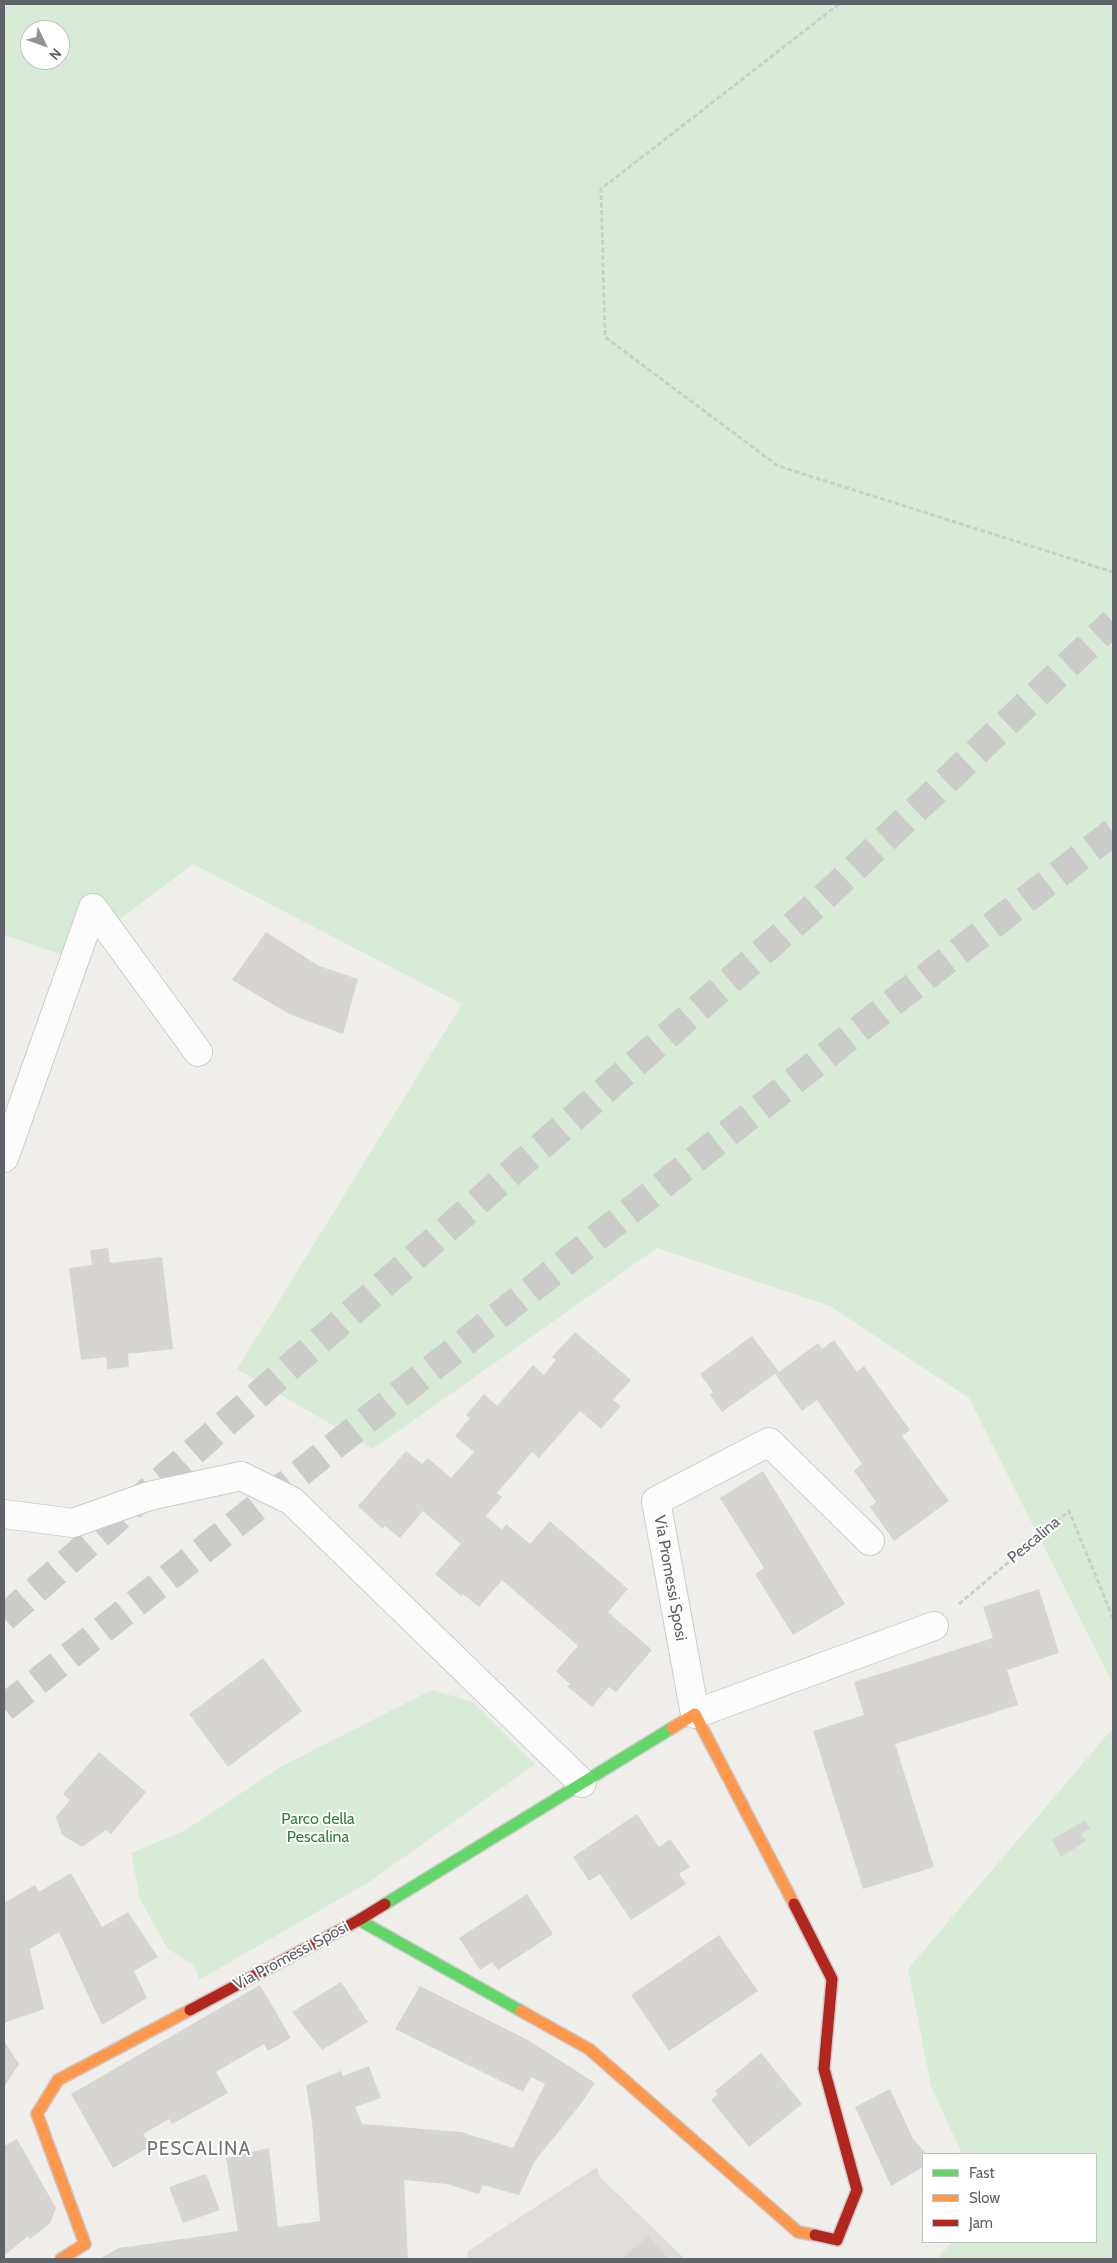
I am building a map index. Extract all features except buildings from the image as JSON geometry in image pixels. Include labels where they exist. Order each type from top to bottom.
[{"type":"street","points":[[4,1158],[93,908],[198,1052]]},
{"type":"street","name":"Via Promessi Sposi","points":[[695,1714],[656,1501],[770,1442],[870,1541]]},
{"type":"street","points":[[4,1514],[73,1523],[148,1496],[241,1476],[292,1501],[582,1783]]},
{"type":"street","name":"Via Promessi Sposi","points":[[61,2259],[85,2244],[36,2114],[58,2080],[359,1920],[695,1714],[934,1626]]},
{"type":"street","points":[[359,1920],[589,2049],[798,2232],[837,2240],[857,2190],[824,2070],[832,1979],[752,1820],[695,1714]]},
{"type":"path","points":[[839,4],[601,189],[605,337],[778,466],[1113,572]]},
{"type":"path","name":"Pescalina","points":[[934,1626],[1069,1511],[1113,1618]]},
{"type":"shaded area","points":[[597,2167],[599,2176],[685,2259],[467,2259],[468,2251]]},
{"type":"green space","points":[[4,4],[1113,4],[1113,1684],[969,1398],[830,1306],[657,1248],[373,1449],[237,1369],[462,1004],[193,864],[69,957],[4,935]]},
{"type":"green space","name":"Parco della Pescalina","points":[[432,1690],[473,1702],[535,1764],[369,1882],[199,1980],[195,1966],[167,1948],[140,1899],[131,1853],[184,1831],[282,1766]]},
{"type":"green space","points":[[1113,1728],[1113,2259],[939,2259],[939,2256],[951,2243],[1097,2243],[1097,2153],[962,2153],[931,2086],[908,1969]]},
{"type":"tunnel","points":[[4,1618],[816,905],[1113,622]]},
{"type":"tunnel","points":[[4,1708],[896,1000],[1113,832]]},
{"type":"traffic: fast","points":[[385,1904],[672,1728]]},
{"type":"traffic: fast","points":[[359,1920],[521,2011]]},
{"type":"traffic: slow","points":[[672,1728],[695,1714],[794,1904]]},
{"type":"traffic: slow","points":[[61,2259],[85,2244],[37,2114],[58,2080],[190,2010]]},
{"type":"traffic: slow","points":[[521,2011],[589,2049],[798,2232],[815,2235]]},
{"type":"traffic: jam","points":[[190,2010],[359,1920],[385,1904]]},
{"type":"traffic: jam","points":[[794,1904],[832,1979],[824,2069],[857,2190],[837,2240],[815,2235]]},
{"type":"district","name":"PESCALINA","points":[[199,2149]]}]
